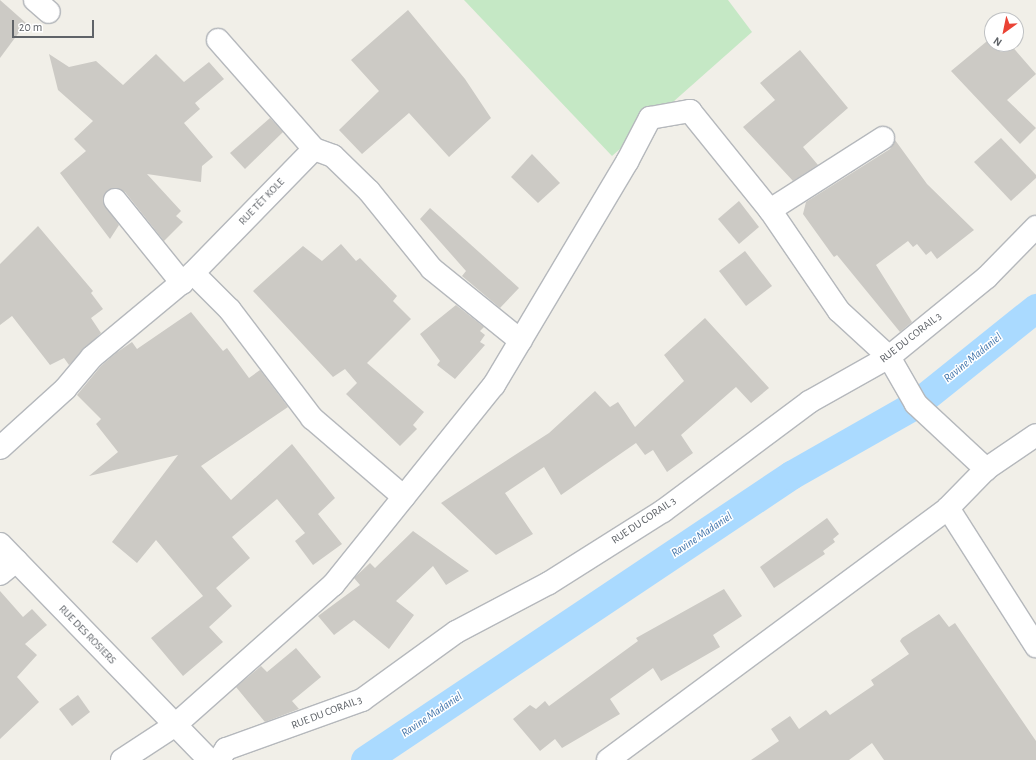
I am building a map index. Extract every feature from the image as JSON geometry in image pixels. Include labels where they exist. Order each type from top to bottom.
[{"type":"street","points":[[218,40],[314,148],[333,156],[369,191],[432,269],[521,342]]},
{"type":"street","points":[[122,760],[174,726],[333,585],[494,385],[627,162],[650,118],[690,111],[770,210],[838,311],[889,357],[916,404],[986,469]]},
{"type":"street","points":[[770,210],[883,138]]},
{"type":"street","name":"RUE TÈT KOLE","points":[[0,448],[65,389],[92,358],[187,278],[314,148]]},
{"type":"street","points":[[115,200],[187,278],[230,310],[312,418],[404,497]]},
{"type":"street","name":"RUE DU CORAIL 3","points":[[219,760],[226,749],[362,700],[456,632],[563,575],[662,511],[809,402],[889,357],[987,277],[1036,227]]},
{"type":"street","points":[[608,760],[948,508],[986,469],[1036,434]]},
{"type":"street","points":[[948,508],[1036,646]]},
{"type":"street","name":"RUE DES ROSIERS","points":[[0,544],[8,568],[209,760]]},
{"type":"green space","points":[[464,0],[728,0],[752,32],[612,156]]},
{"type":"building","points":[[0,0],[26,23],[0,58]]},
{"type":"building","points":[[408,10],[465,79],[491,118],[449,157],[409,113],[362,154],[339,130],[379,91],[351,60]]},
{"type":"building","points":[[984,44],[984,52],[1017,52],[1036,74],[1007,100],[1036,128],[1020,144],[951,71]]},
{"type":"building","points":[[800,50],[848,108],[803,147],[818,165],[793,181],[743,127],[775,100],[760,83]]},
{"type":"building","points":[[49,54],[69,67],[96,61],[123,85],[156,54],[184,82],[209,62],[224,79],[195,103],[200,109],[184,123],[213,157],[202,166],[201,182],[147,174],[181,211],[176,216],[183,222],[164,241],[125,192],[113,188],[107,191],[103,202],[119,225],[110,239],[60,173],[86,151],[74,139],[93,121],[58,90]]},
{"type":"building","points":[[270,118],[283,132],[245,169],[230,153]]},
{"type":"building","points":[[1001,138],[1036,175],[1036,178],[1011,201],[974,162]]},
{"type":"building","points":[[895,140],[927,184],[974,230],[937,259],[931,251],[926,255],[917,244],[913,247],[908,241],[876,265],[912,322],[900,332],[837,255],[834,257],[803,214],[806,202],[890,149]]},
{"type":"building","points":[[532,154],[560,183],[538,203],[511,177]]},
{"type":"building","points":[[739,201],[759,227],[739,244],[718,219]]},
{"type":"building","points":[[430,208],[519,288],[500,308],[462,276],[466,271],[420,219]]},
{"type":"building","points":[[38,226],[93,291],[91,293],[103,309],[91,318],[101,333],[69,365],[64,358],[50,365],[12,316],[0,325],[0,264]]},
{"type":"building","points":[[341,244],[356,261],[360,258],[397,296],[393,301],[411,319],[367,363],[424,412],[413,425],[417,429],[400,446],[346,394],[357,383],[345,369],[333,377],[253,291],[303,246],[322,261]]},
{"type":"building","points":[[745,251],[772,286],[746,306],[719,271]]},
{"type":"building","points":[[456,305],[484,327],[480,331],[485,335],[480,342],[485,345],[455,379],[437,365],[440,361],[420,334]]},
{"type":"building","points":[[191,312],[223,351],[227,348],[249,378],[260,370],[288,407],[201,466],[231,500],[292,444],[335,498],[318,514],[342,544],[313,565],[295,541],[305,533],[277,499],[232,537],[250,558],[216,588],[232,606],[209,627],[223,642],[183,676],[151,638],[203,596],[156,540],[137,563],[112,542],[178,455],[89,476],[118,452],[96,424],[101,419],[77,395],[101,366],[116,353],[132,342],[137,349]]},
{"type":"building","points":[[705,318],[769,388],[751,403],[736,387],[681,435],[693,453],[667,472],[653,450],[645,455],[636,443],[561,495],[544,467],[505,493],[533,534],[496,555],[441,503],[549,433],[595,391],[610,407],[618,402],[635,427],[684,381],[664,355]]},
{"type":"building","points":[[827,518],[839,534],[833,539],[835,542],[823,551],[825,554],[774,588],[760,567]]},
{"type":"building","points":[[413,531],[469,571],[446,585],[433,566],[396,601],[414,615],[389,649],[354,620],[334,635],[318,616],[360,585],[354,578],[370,563],[375,568]]},
{"type":"building","points":[[724,589],[742,616],[713,635],[720,647],[661,681],[653,668],[610,699],[620,714],[562,748],[555,739],[540,751],[513,719],[530,705],[536,709],[545,701],[549,706],[638,641],[636,638]]},
{"type":"building","points":[[0,591],[23,617],[32,609],[47,625],[25,644],[37,655],[17,677],[39,702],[0,739]]},
{"type":"building","points":[[939,614],[949,627],[955,623],[1036,741],[1036,760],[884,760],[872,743],[849,760],[751,760],[779,741],[771,729],[790,716],[799,729],[826,710],[830,715],[874,685],[871,680],[909,654],[900,641],[902,638]]},
{"type":"building","points":[[296,648],[321,677],[292,701],[299,709],[265,722],[236,687],[261,666],[267,672]]},
{"type":"building","points":[[78,695],[90,712],[72,726],[59,709]]},
{"type":"waterway","name":"Ravine Madaniel","points":[[365,760],[791,475],[916,404],[1036,308]]}]
